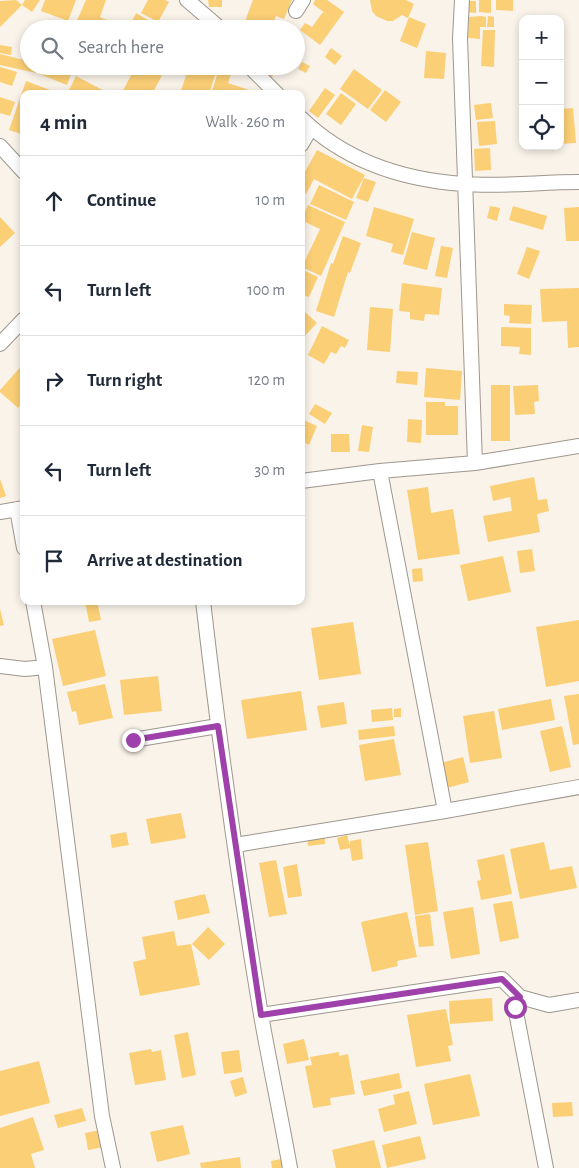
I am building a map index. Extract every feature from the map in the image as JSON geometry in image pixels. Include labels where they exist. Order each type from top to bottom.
[{"type":"street","points":[[187,0],[210,20]]},
{"type":"street","points":[[462,0],[460,38],[475,463]]},
{"type":"street","points":[[258,75],[273,90]]},
{"type":"street","points":[[306,123],[328,141],[364,161],[410,176],[465,184],[579,182]]},
{"type":"street","points":[[0,146],[20,168]]},
{"type":"street","points":[[0,344],[20,323]]},
{"type":"street","points":[[305,480],[380,471],[475,463],[579,446]]},
{"type":"street","points":[[380,471],[445,811]]},
{"type":"street","points":[[0,512],[20,509]]},
{"type":"street","points":[[34,605],[44,667],[102,1116],[113,1168]]},
{"type":"street","points":[[203,605],[218,726],[261,1015],[290,1168]]},
{"type":"street","points":[[0,666],[25,669],[44,667]]},
{"type":"street","points":[[133,740],[218,726]]},
{"type":"street","points":[[235,845],[579,787]]},
{"type":"street","points":[[261,1015],[502,979],[520,997],[549,1005],[579,1000]]},
{"type":"street","points":[[520,997],[515,1007],[546,1168]]},
{"type":"building","points":[[16,0],[22,5],[0,27],[0,1]]},
{"type":"building","points":[[25,0],[40,0],[32,12],[22,5]]},
{"type":"building","points":[[45,0],[76,0],[68,20],[41,11]]},
{"type":"building","points":[[86,0],[106,0],[100,17],[107,20],[77,20]]},
{"type":"building","points":[[148,0],[165,0],[169,2],[159,20],[154,20],[141,13]]},
{"type":"building","points":[[208,0],[222,0],[222,7],[209,7]]},
{"type":"building","points":[[253,0],[292,0],[284,19],[276,16],[274,20],[246,20]]},
{"type":"building","points":[[315,0],[327,0],[344,12],[320,45],[305,34],[305,23],[312,27],[323,12],[329,16],[313,4]]},
{"type":"building","points":[[370,0],[406,0],[414,4],[408,18],[402,15],[393,21],[387,21],[376,16],[372,11]]},
{"type":"building","points":[[479,0],[491,0],[491,13],[479,12]]},
{"type":"building","points":[[496,0],[513,0],[513,11],[496,10]]},
{"type":"building","points":[[466,1],[476,1],[476,13],[466,12]]},
{"type":"building","points":[[136,13],[148,20],[132,20]]},
{"type":"building","points":[[488,16],[494,17],[494,27],[487,27]]},
{"type":"building","points":[[409,17],[426,24],[417,48],[400,41]]},
{"type":"building","points":[[469,17],[486,17],[486,27],[480,27],[480,39],[468,38]]},
{"type":"building","points":[[483,30],[495,30],[494,67],[481,66]]},
{"type":"building","points":[[0,45],[12,47],[11,55],[0,53]]},
{"type":"building","points":[[331,48],[342,56],[335,65],[325,57]]},
{"type":"building","points":[[426,51],[446,53],[444,79],[424,78]]},
{"type":"building","points":[[0,54],[20,59],[20,69],[0,65]]},
{"type":"building","points":[[305,64],[310,66],[305,72]]},
{"type":"building","points":[[0,67],[17,72],[12,86],[0,82]]},
{"type":"building","points":[[354,69],[382,90],[368,109],[340,89]]},
{"type":"building","points":[[42,75],[71,75],[67,85]]},
{"type":"building","points":[[131,75],[162,75],[154,90],[123,90]]},
{"type":"building","points":[[186,75],[215,75],[210,90],[181,90]]},
{"type":"building","points":[[217,75],[231,75],[228,83],[249,90],[212,90]]},
{"type":"building","points":[[76,76],[102,90],[69,90]]},
{"type":"building","points":[[26,81],[50,90],[23,90]]},
{"type":"building","points":[[325,88],[335,95],[318,118],[309,111]]},
{"type":"building","points":[[385,90],[401,102],[386,122],[370,110]]},
{"type":"building","points":[[341,93],[356,104],[341,125],[326,114]]},
{"type":"building","points":[[0,97],[15,102],[10,116],[0,113]]},
{"type":"building","points":[[20,98],[20,134],[9,130]]},
{"type":"building","points":[[491,103],[493,118],[476,120],[474,105]]},
{"type":"building","points":[[573,108],[576,143],[564,144],[564,109]]},
{"type":"building","points":[[495,121],[497,144],[479,146],[477,122]]},
{"type":"building","points":[[490,148],[491,170],[475,171],[474,149]]},
{"type":"building","points":[[317,150],[365,175],[352,199],[314,179],[306,194],[305,172]]},
{"type":"building","points":[[364,178],[376,182],[368,202],[356,198]]},
{"type":"building","points":[[319,185],[354,202],[346,220],[310,204]]},
{"type":"building","points":[[308,205],[345,222],[321,276],[305,268],[305,261],[320,229],[305,222],[305,211]]},
{"type":"building","points":[[490,206],[500,208],[497,221],[487,218]]},
{"type":"building","points":[[513,206],[547,216],[543,230],[509,220]]},
{"type":"building","points":[[374,207],[414,219],[403,255],[391,252],[393,244],[366,236]]},
{"type":"building","points":[[579,207],[579,241],[566,241],[564,208]]},
{"type":"building","points":[[0,217],[15,233],[0,247]]},
{"type":"building","points":[[412,232],[435,238],[427,270],[403,264]]},
{"type":"building","points":[[343,236],[361,243],[350,273],[348,272],[334,317],[316,311],[331,263],[333,264]]},
{"type":"building","points":[[441,246],[453,248],[447,278],[435,276]]},
{"type":"building","points":[[527,247],[540,251],[529,279],[517,274]]},
{"type":"building","points":[[305,271],[318,277],[309,297],[305,296]]},
{"type":"building","points":[[402,283],[442,288],[439,315],[425,314],[424,321],[410,319],[410,312],[399,311]]},
{"type":"building","points":[[579,288],[579,347],[568,348],[567,321],[542,322],[540,289]]},
{"type":"building","points":[[504,304],[532,305],[531,324],[509,323],[510,316],[504,315]]},
{"type":"building","points":[[370,307],[393,309],[390,352],[367,350]]},
{"type":"building","points":[[305,312],[317,323],[305,336]]},
{"type":"building","points":[[322,326],[349,340],[345,348],[341,346],[336,354],[331,352],[324,364],[308,355]]},
{"type":"building","points":[[501,327],[531,328],[531,355],[519,354],[520,347],[501,346]]},
{"type":"building","points":[[20,368],[20,406],[18,408],[0,390]]},
{"type":"building","points":[[426,368],[462,371],[460,400],[424,397]]},
{"type":"building","points":[[397,371],[418,372],[417,385],[396,383]]},
{"type":"building","points":[[491,385],[510,385],[510,441],[491,441]]},
{"type":"building","points":[[538,385],[539,401],[534,402],[535,414],[515,415],[513,386]]},
{"type":"building","points":[[426,402],[445,402],[445,406],[458,406],[458,435],[426,435]]},
{"type":"building","points":[[315,404],[332,413],[325,424],[309,414]]},
{"type":"building","points":[[408,419],[422,420],[421,443],[407,442]]},
{"type":"building","points":[[305,421],[317,426],[309,445],[305,443]]},
{"type":"building","points":[[362,425],[373,427],[369,452],[358,451]]},
{"type":"building","points":[[331,434],[349,434],[350,452],[331,452]]},
{"type":"building","points":[[534,477],[538,500],[547,499],[549,511],[537,514],[540,532],[488,542],[483,516],[512,511],[510,497],[493,501],[490,486]]},
{"type":"building","points":[[0,479],[6,496],[0,498]]},
{"type":"building","points":[[428,487],[431,513],[453,509],[460,554],[418,560],[407,490]]},
{"type":"building","points":[[532,549],[535,571],[520,573],[517,551]]},
{"type":"building","points":[[503,556],[511,592],[468,601],[460,565]]},
{"type":"building","points":[[422,568],[423,581],[413,582],[412,569]]},
{"type":"building","points":[[86,605],[98,605],[101,620],[89,622]]},
{"type":"building","points":[[0,609],[4,625],[0,626]]},
{"type":"building","points":[[579,620],[579,681],[546,687],[536,627]]},
{"type":"building","points":[[353,622],[361,674],[319,680],[311,628]]},
{"type":"building","points":[[95,630],[106,676],[63,686],[52,639]]},
{"type":"building","points":[[158,676],[162,711],[124,715],[120,680]]},
{"type":"building","points":[[105,684],[113,718],[79,725],[76,711],[72,712],[67,692]]},
{"type":"building","points":[[301,691],[307,730],[247,739],[241,700]]},
{"type":"building","points":[[579,694],[579,744],[573,745],[564,696]]},
{"type":"building","points":[[551,699],[555,720],[502,730],[498,709]]},
{"type":"building","points":[[344,702],[347,724],[321,728],[317,706]]},
{"type":"building","points":[[392,708],[393,720],[372,722],[371,710]]},
{"type":"building","points":[[401,708],[401,717],[394,717],[394,709]]},
{"type":"building","points":[[494,711],[502,758],[470,763],[463,716]]},
{"type":"building","points":[[394,726],[395,736],[359,740],[358,730]]},
{"type":"building","points":[[562,726],[571,767],[550,772],[540,731]]},
{"type":"building","points":[[394,739],[401,775],[365,781],[359,745]]},
{"type":"building","points":[[463,757],[469,782],[447,788],[441,763]]},
{"type":"building","points":[[181,813],[186,838],[151,844],[146,819]]},
{"type":"building","points":[[126,832],[129,845],[112,848],[110,835]]},
{"type":"building","points":[[347,835],[350,846],[350,841],[361,839],[363,859],[352,861],[350,848],[340,850],[337,838]]},
{"type":"building","points":[[325,837],[325,844],[308,846],[307,839]]},
{"type":"building","points":[[428,842],[438,911],[415,915],[405,845]]},
{"type":"building","points":[[544,842],[550,870],[572,866],[577,888],[520,899],[510,849]]},
{"type":"building","points":[[504,854],[512,894],[481,900],[477,881],[481,880],[477,860]]},
{"type":"building","points":[[276,860],[287,914],[269,917],[259,863]]},
{"type":"building","points":[[297,864],[302,896],[288,898],[283,867]]},
{"type":"building","points":[[205,894],[210,913],[178,920],[174,901]]},
{"type":"building","points":[[512,901],[519,938],[500,942],[493,904]]},
{"type":"building","points":[[473,907],[480,954],[451,959],[443,912]]},
{"type":"building","points":[[407,912],[417,957],[397,961],[398,966],[372,972],[361,922]]},
{"type":"building","points":[[430,914],[434,946],[419,947],[415,916]]},
{"type":"building","points":[[208,927],[225,944],[209,960],[192,944]]},
{"type":"building","points":[[174,931],[177,946],[191,944],[200,985],[140,996],[133,962],[146,959],[142,937]]},
{"type":"building","points":[[492,998],[493,1021],[450,1024],[449,1001]]},
{"type":"building","points":[[446,1009],[453,1045],[448,1046],[451,1061],[416,1067],[407,1015]]},
{"type":"building","points":[[188,1032],[196,1075],[182,1078],[174,1035]]},
{"type":"building","points":[[304,1039],[309,1060],[287,1064],[283,1044]]},
{"type":"building","points":[[151,1049],[152,1052],[161,1050],[166,1080],[135,1085],[129,1053]]},
{"type":"building","points":[[239,1050],[242,1072],[224,1074],[221,1052]]},
{"type":"building","points":[[339,1052],[339,1056],[348,1054],[355,1094],[330,1098],[331,1105],[313,1108],[305,1066],[312,1065],[310,1057]]},
{"type":"building","points":[[39,1061],[50,1103],[0,1116],[0,1071]]},
{"type":"building","points":[[399,1073],[402,1088],[364,1096],[360,1081]]},
{"type":"building","points":[[470,1074],[480,1116],[433,1125],[424,1084]]},
{"type":"building","points":[[243,1077],[247,1093],[235,1097],[230,1081]]},
{"type":"building","points":[[409,1091],[417,1124],[384,1132],[378,1109],[395,1104],[393,1095]]},
{"type":"building","points":[[572,1102],[573,1116],[553,1117],[552,1103]]},
{"type":"building","points":[[82,1108],[86,1121],[58,1128],[54,1115]]},
{"type":"building","points":[[33,1117],[44,1150],[31,1154],[35,1168],[0,1168],[0,1128]]},
{"type":"building","points":[[183,1125],[190,1154],[157,1162],[150,1132]]},
{"type":"building","points":[[101,1130],[104,1147],[88,1150],[85,1133]]},
{"type":"building","points":[[420,1136],[426,1159],[387,1168],[382,1145]]},
{"type":"building","points":[[374,1140],[381,1168],[336,1168],[332,1150]]},
{"type":"building","points":[[240,1157],[241,1168],[201,1168],[200,1163]]},
{"type":"building","points":[[281,1159],[283,1168],[272,1168],[271,1161]]},
{"type":"route","points":[[133,740],[218,726],[261,1015],[502,979],[520,997],[515,1007]]}]
